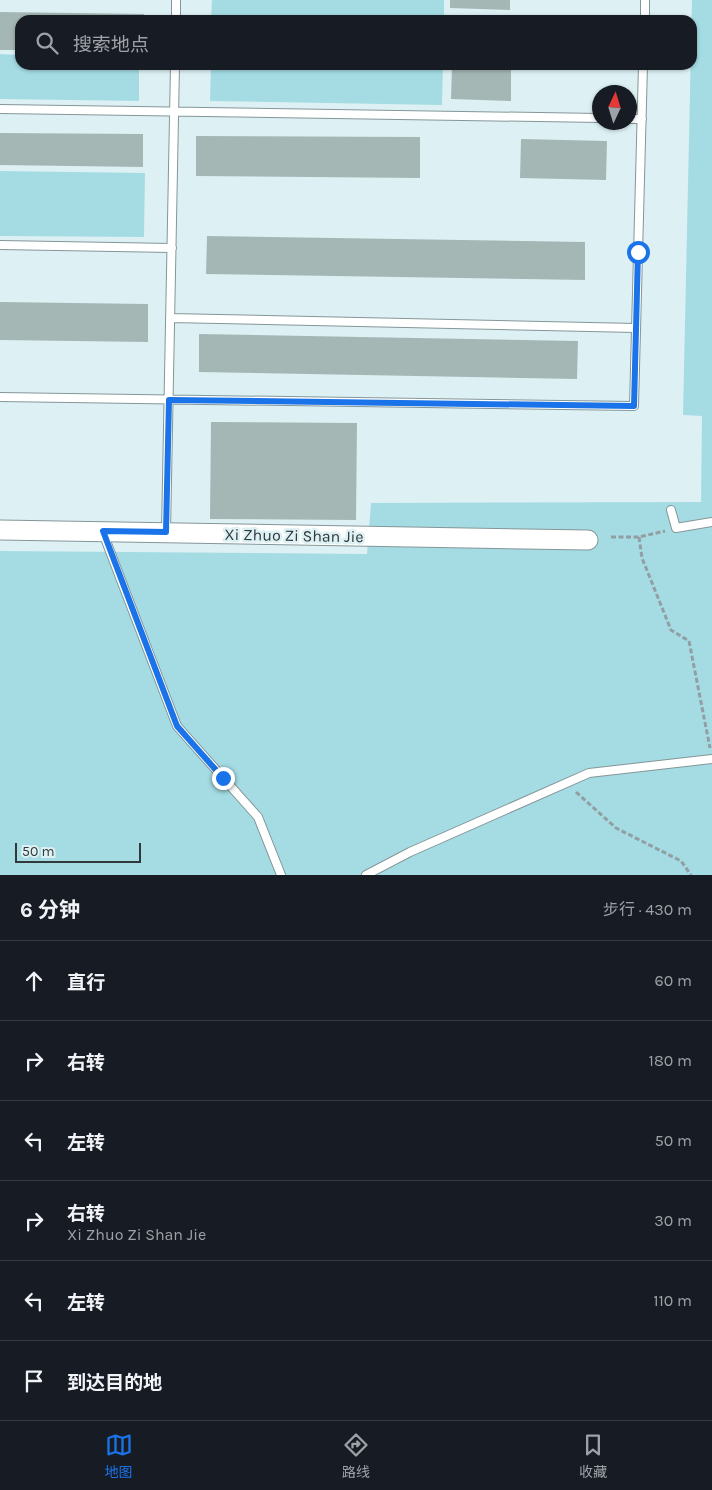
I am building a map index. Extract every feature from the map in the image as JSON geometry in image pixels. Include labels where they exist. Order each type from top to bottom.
[{"type":"street","name":"Xi Zhuo Zi Shan Jie","points":[[0,530],[588,540]]},
{"type":"lane","points":[[176,0],[176,15]]},
{"type":"lane","points":[[645,0],[645,15]]},
{"type":"lane","points":[[166,532],[175,70]]},
{"type":"lane","points":[[0,397],[634,406],[643,70]]},
{"type":"lane","points":[[0,109],[592,118]]},
{"type":"lane","points":[[637,119],[642,119]]},
{"type":"lane","points":[[0,245],[172,248]]},
{"type":"lane","points":[[170,318],[636,328]]},
{"type":"lane","points":[[670,510],[676,528],[712,522]]},
{"type":"lane","points":[[103,531],[177,726],[258,817],[282,875]]},
{"type":"lane","points":[[366,875],[410,852],[589,773],[712,758]]},
{"type":"path","points":[[611,537],[639,537],[676,528]]},
{"type":"path","points":[[639,537],[642,558],[671,630],[689,641],[712,758]]},
{"type":"path","points":[[566,783],[616,828],[681,861],[691,875]]},
{"type":"shaded area","points":[[212,0],[444,0],[444,15],[211,15]]},
{"type":"shaded area","points":[[692,0],[712,0],[712,875],[0,875],[0,551],[367,554],[371,503],[701,502],[702,416],[683,415],[690,70],[697,70],[697,15],[692,15]]},
{"type":"shaded area","points":[[0,54],[15,55],[15,70],[139,70],[139,101],[0,99]]},
{"type":"shaded area","points":[[211,70],[443,70],[442,105],[210,101]]},
{"type":"shaded area","points":[[0,171],[145,173],[144,237],[0,236]]},
{"type":"building","points":[[450,0],[510,0],[510,10],[450,8]]},
{"type":"building","points":[[0,12],[144,14],[15,15],[15,50],[0,50]]},
{"type":"building","points":[[452,70],[511,70],[511,101],[451,99]]},
{"type":"building","points":[[0,133],[143,134],[143,167],[0,165]]},
{"type":"building","points":[[196,136],[420,137],[420,178],[196,176]]},
{"type":"building","points":[[521,139],[607,141],[606,180],[520,178]]},
{"type":"building","points":[[207,236],[585,242],[585,280],[206,274]]},
{"type":"building","points":[[0,302],[148,304],[148,342],[0,340]]},
{"type":"building","points":[[199,334],[578,341],[577,379],[199,372]]},
{"type":"building","points":[[211,422],[357,423],[356,520],[210,519]]},
{"type":"route","points":[[223,778],[177,726],[103,531],[166,532],[169,400],[634,406],[638,252]]}]
